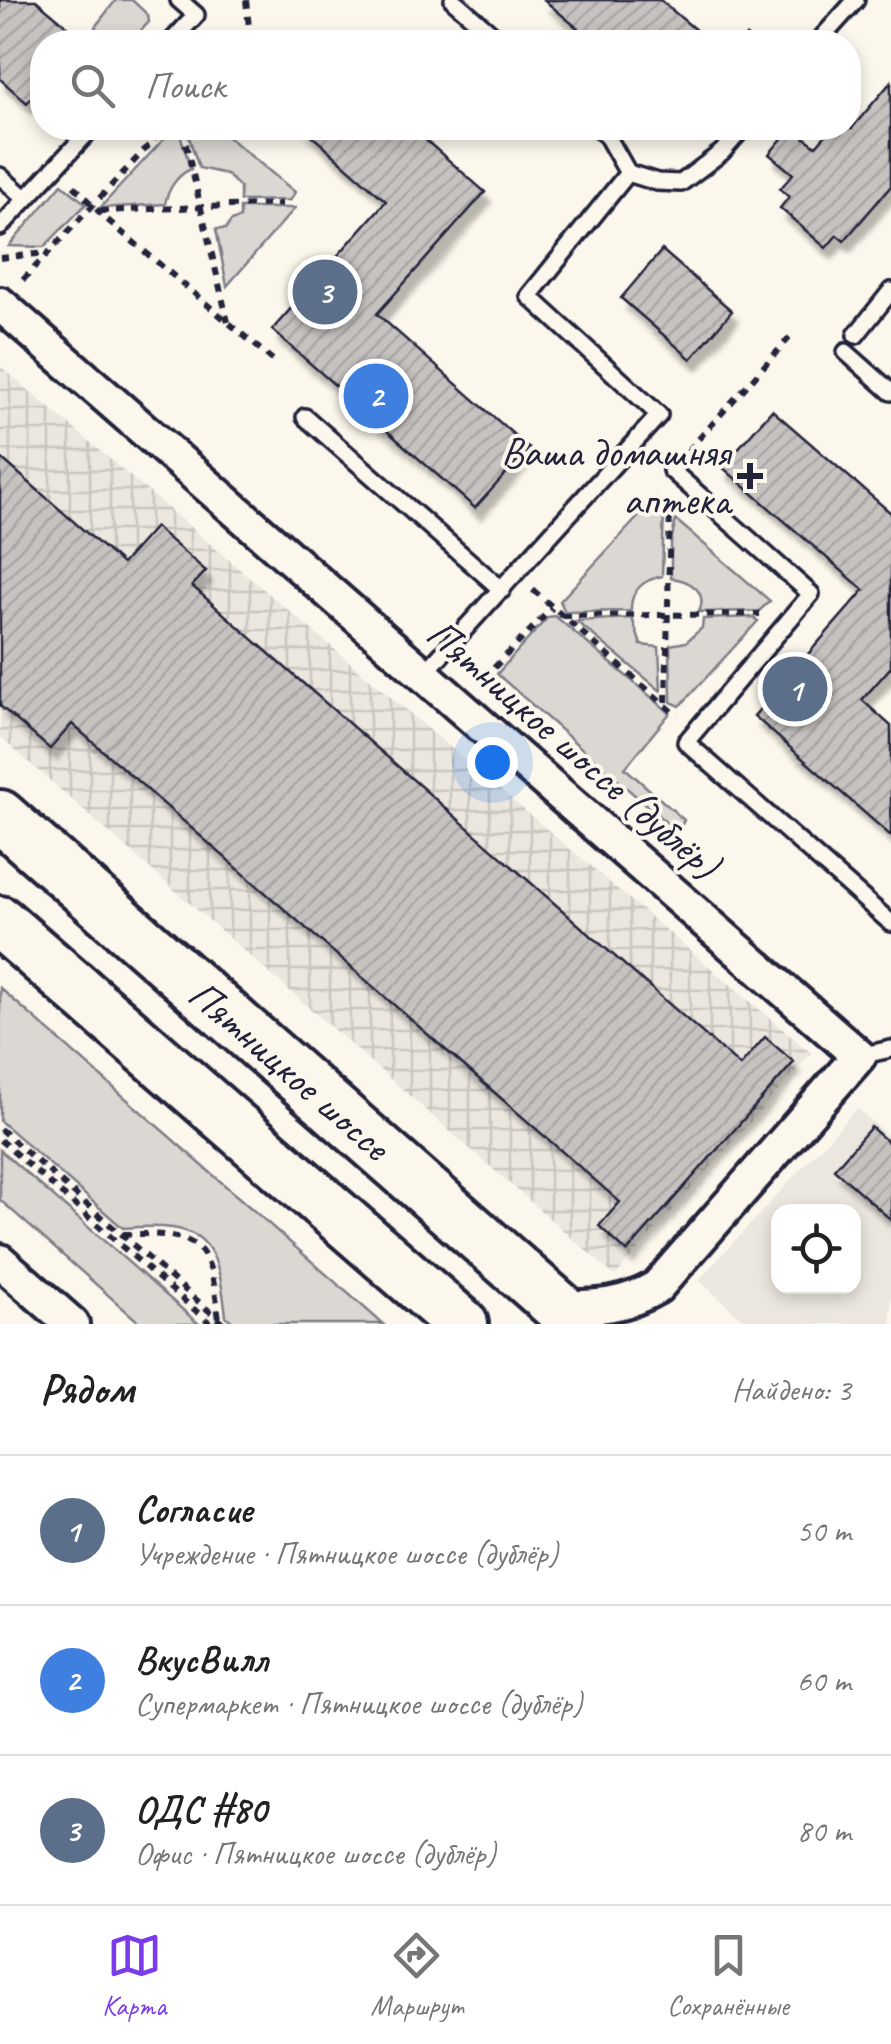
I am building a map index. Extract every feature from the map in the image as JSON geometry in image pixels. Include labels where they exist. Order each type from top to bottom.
[{"type":"main road","name":"Пятницкое шоссе","points":[[0,816],[569,1315]]},
{"type":"main road","name":"Пятницкое шоссе","points":[[0,922],[462,1324]]},
{"type":"street","name":"Пятницкое шоссе (дублёр)","points":[[11,292],[423,674],[858,1056]]},
{"type":"street","points":[[569,1315],[635,1300],[657,1287],[858,1056]]},
{"type":"street","points":[[0,1261],[72,1324]]},
{"type":"street","points":[[650,1324],[657,1287]]},
{"type":"lane","points":[[179,0],[196,15],[182,30]]},
{"type":"lane","points":[[453,0],[487,30]]},
{"type":"lane","points":[[829,30],[856,0]]},
{"type":"lane","points":[[0,227],[81,140]]},
{"type":"lane","points":[[609,140],[628,173],[657,182],[680,183],[732,140]]},
{"type":"lane","points":[[423,674],[659,415],[529,296],[628,173]]},
{"type":"lane","points":[[0,176],[26,199]]},
{"type":"lane","points":[[856,335],[891,290]]},
{"type":"lane","points":[[846,352],[891,392]]},
{"type":"lane","points":[[305,417],[502,590]]},
{"type":"lane","points":[[671,470],[811,594],[686,742],[891,923]]},
{"type":"lane","points":[[858,1056],[891,1050]]},
{"type":"path","points":[[246,0],[249,30]]},
{"type":"path","points":[[11,292],[97,207],[155,140]]},
{"type":"path","points":[[185,140],[228,323]]},
{"type":"path","points":[[54,168],[275,362]]},
{"type":"path","points":[[97,207],[282,204]]},
{"type":"path","points":[[0,258],[48,253]]},
{"type":"path","points":[[666,702],[671,470],[791,336]]},
{"type":"path","points":[[522,578],[679,717]]},
{"type":"path","points":[[483,679],[552,608]]},
{"type":"path","points":[[561,616],[760,614]]},
{"type":"path","points":[[0,1129],[218,1323]]},
{"type":"path","points":[[0,1140],[218,1323]]},
{"type":"path","points":[[121,1234],[178,1236],[204,1252],[211,1268],[218,1323]]},
{"type":"shaded area","points":[[116,0],[132,0],[148,15],[149,22],[141,30],[95,27]]},
{"type":"shaded area","points":[[163,140],[182,140],[191,169],[174,183],[165,204],[100,208]]},
{"type":"shaded area","points":[[190,140],[232,140],[295,192],[290,200],[240,201],[240,187],[226,174],[199,168]]},
{"type":"shaded area","points":[[62,184],[86,204],[44,247],[9,246]]},
{"type":"shaded area","points":[[240,208],[295,208],[227,286],[216,229],[226,229],[231,221],[240,218]]},
{"type":"shaded area","points":[[0,366],[811,1053],[615,1276],[0,737]]},
{"type":"shaded area","points":[[656,498],[664,507],[662,576],[639,588],[631,611],[565,612],[560,601]]},
{"type":"shaded area","points":[[676,520],[770,601],[759,611],[699,612],[701,598],[696,588],[671,578],[671,541]]},
{"type":"shaded area","points":[[555,616],[670,713],[625,768],[684,820],[678,833],[497,674],[548,617]]},
{"type":"shaded area","points":[[752,617],[758,621],[680,706],[671,702],[670,645],[686,642],[702,628],[703,619]]},
{"type":"shaded area","points":[[632,618],[641,645],[659,647],[661,691],[576,621]]},
{"type":"shaded area","points":[[0,988],[383,1324],[235,1324],[226,1316],[218,1268],[202,1240],[172,1228],[123,1228],[0,1121]]},
{"type":"shaded area","points":[[857,1108],[891,1139],[891,1324],[748,1324],[699,1280]]},
{"type":"shaded area","points":[[0,1150],[199,1324],[141,1324],[0,1200]]},
{"type":"building","points":[[0,0],[36,0],[72,30],[30,30],[27,103],[0,79]]},
{"type":"building","points":[[544,0],[660,0],[696,30],[580,30]]},
{"type":"building","points":[[891,82],[891,186],[844,241],[837,235],[826,248],[780,208],[789,197],[780,189],[793,174],[769,154],[781,140],[808,140],[816,146],[821,140],[861,140],[861,117]]},
{"type":"building","points":[[317,140],[426,140],[485,192],[377,314],[529,448],[475,508],[272,330],[386,201]]},
{"type":"building","points":[[662,250],[732,311],[691,359],[621,298]]},
{"type":"building","points":[[772,410],[891,513],[891,667],[862,700],[891,726],[891,836],[754,716],[864,590],[722,467]]},
{"type":"building","points":[[0,457],[122,564],[155,527],[206,571],[192,586],[740,1066],[765,1037],[794,1062],[627,1252],[599,1226],[620,1202],[72,724],[50,749],[0,706]]},
{"type":"building","points":[[871,1127],[891,1145],[891,1220],[834,1169]]},
{"type":"place","name":"ОДС #80","points":[[325,292]]},
{"type":"place","name":"ВкусВилл","points":[[376,396]]},
{"type":"place","name":"Ваша домашняя аптека","points":[[750,476]]},
{"type":"place","name":"Согласие","points":[[795,689]]}]
